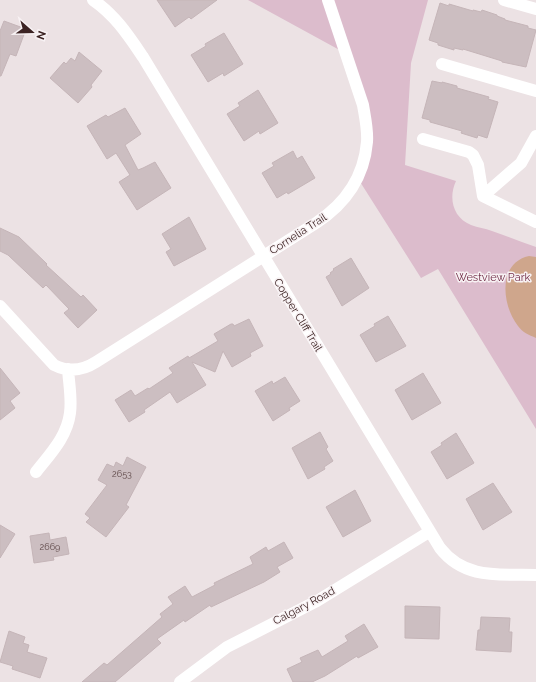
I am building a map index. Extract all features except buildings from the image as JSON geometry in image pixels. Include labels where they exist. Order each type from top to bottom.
[{"type":"street","name":"Copper Cliff Trail","points":[[93,0],[114,18],[134,44],[429,532],[447,557],[465,569],[486,573],[536,575]]},
{"type":"street","name":"Cornelia Trail","points":[[0,306],[50,362],[57,366],[78,370],[89,366],[325,218],[335,210],[347,196],[363,164],[367,142],[363,105],[328,0]]},
{"type":"street","points":[[504,0],[536,9]]},
{"type":"street","points":[[442,64],[536,91]]},
{"type":"street","points":[[483,196],[521,163],[535,138]]},
{"type":"street","points":[[423,139],[469,152],[476,157],[483,196]]},
{"type":"street","points":[[483,196],[536,222]]},
{"type":"street","points":[[36,472],[60,441],[68,424],[70,403],[68,369]]},
{"type":"street","name":"Calgary Road","points":[[180,682],[227,647],[317,601],[429,532]]},
{"type":"green space","name":"Westview Park","points":[[248,0],[428,0],[411,63],[405,165],[456,181],[452,194],[452,201],[456,212],[465,222],[536,247],[536,429],[438,269],[421,278],[357,177],[367,142],[345,53]]},
{"type":"shaded area","points":[[529,256],[536,257],[536,338],[524,332],[518,326],[508,308],[506,297],[507,276],[512,267],[519,260]]}]
